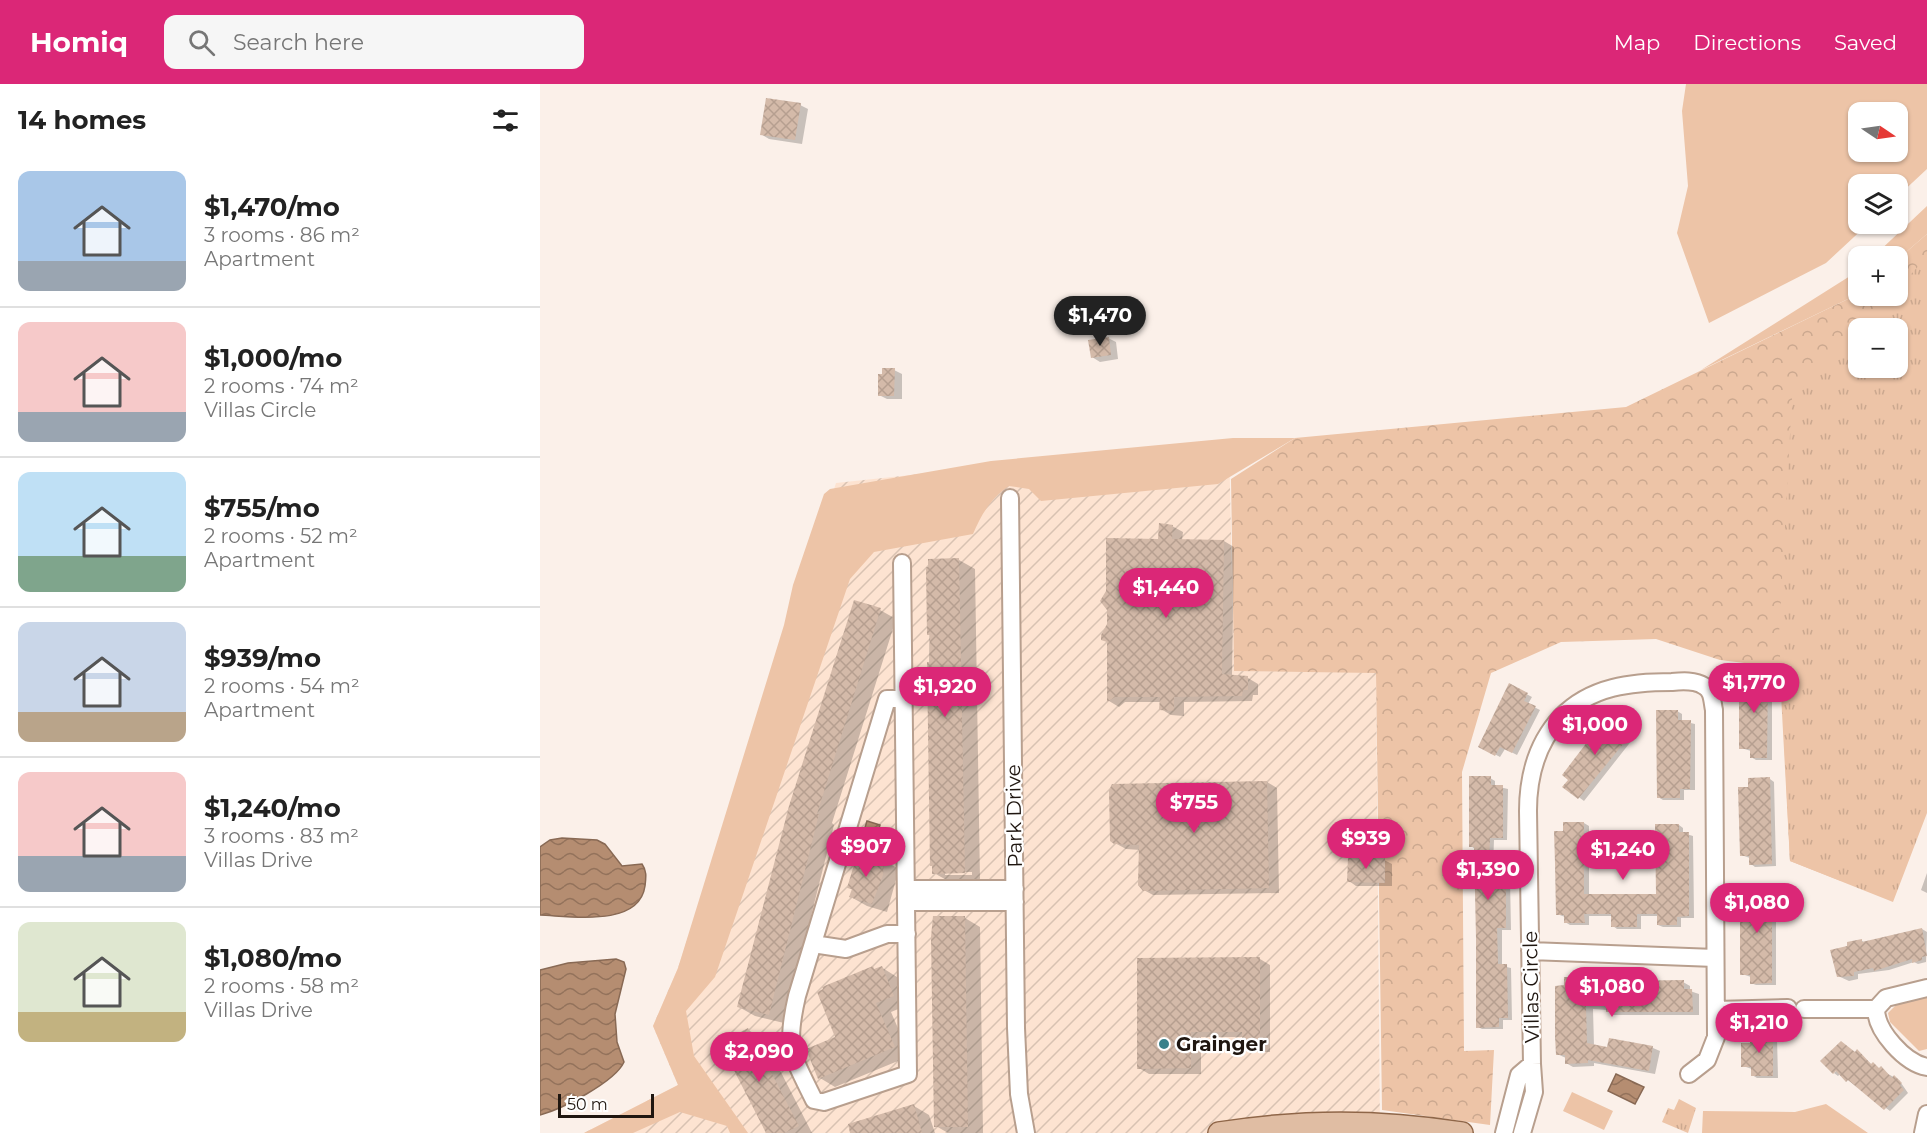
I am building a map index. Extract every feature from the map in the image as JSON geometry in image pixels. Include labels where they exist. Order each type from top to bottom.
[{"type":"main road","points":[[1219,1133],[1265,1126],[1335,1121],[1387,1123],[1462,1133]]},
{"type":"street","name":"Park Drive","points":[[1010,498],[1019,1094],[1026,1133]]},
{"type":"street","points":[[902,563],[904,699],[908,1074],[824,1102],[813,1100],[792,1055],[789,1030],[887,699],[904,699]]},
{"type":"street","name":"Villas Circle","points":[[1522,1133],[1534,1092],[1528,789],[1538,752],[1562,717],[1579,702],[1601,691],[1641,681],[1691,681],[1704,685],[1711,693],[1714,710],[1716,1037],[1707,1060],[1689,1074]]},
{"type":"street","points":[[906,896],[1015,895]]},
{"type":"street","points":[[813,944],[846,950],[887,934],[906,934]]},
{"type":"street","points":[[1530,951],[1715,958]]},
{"type":"street","points":[[1716,1010],[1876,1009],[1886,998],[1927,988]]},
{"type":"street","points":[[1876,1009],[1880,1028],[1903,1052],[1927,1067]]},
{"type":"street","name":"Villas Circle","points":[[1504,1133],[1519,1075],[1532,1064]]},
{"type":"street","points":[[1923,1133],[1927,1114]]},
{"type":"shaded area","points":[[1229,441],[1234,671],[1376,672],[1380,1133],[584,1133],[678,1085],[653,1026],[678,968],[836,483]]},
{"type":"green space","points":[[1686,84],[1927,84],[1927,169],[1908,187],[1908,174],[1848,174],[1848,234],[1857,234],[1826,263],[1709,323],[1677,233],[1688,186],[1682,111]]},
{"type":"green space","points":[[1927,206],[1927,234],[1908,250],[1908,246],[1885,246],[1897,234],[1908,234],[1908,224]]},
{"type":"green space","points":[[1927,234],[1927,610],[1841,881],[1790,861],[1780,676],[1769,666],[1720,660],[1656,639],[1561,642],[1491,673],[1462,772],[1464,1051],[1494,1050],[1490,1125],[1382,1110],[1376,673],[1234,671],[1231,479],[1295,438],[1626,407],[1848,299],[1848,306],[1908,306],[1908,250]]},
{"type":"green space","points":[[1927,257],[1927,813],[1893,902],[1790,861],[1779,635],[1792,398],[1848,339],[1848,378],[1908,378],[1908,318],[1869,318],[1880,306],[1908,306],[1908,277]]},
{"type":"green space","points":[[1848,277],[1848,299],[1701,370]]},
{"type":"green space","points":[[1233,438],[1295,438],[1218,484],[1041,501],[1029,489],[1009,486],[987,507],[973,534],[874,552],[850,579],[715,977],[686,1011],[694,1056],[748,1133],[730,1133],[727,1126],[680,1112],[633,1133],[584,1133],[678,1085],[653,1026],[678,968],[784,625],[793,585],[824,494],[830,489],[991,461]]},
{"type":"green space","points":[[1927,996],[1927,1049],[1919,1051],[1890,1022],[1888,1013],[1896,1005]]},
{"type":"green space","points":[[1572,1092],[1613,1111],[1604,1130],[1563,1111]]},
{"type":"green space","points":[[1679,1099],[1696,1108],[1688,1133],[1662,1122],[1668,1108],[1674,1110]]},
{"type":"green space","points":[[1826,1104],[1868,1133],[1702,1133],[1703,1111],[1795,1112]]},
{"type":"water","points":[[867,821],[880,825],[873,848],[860,844]]},
{"type":"water","points":[[562,838],[597,840],[605,844],[622,866],[642,864],[646,880],[640,899],[630,908],[602,917],[540,915],[540,847],[550,840]]},
{"type":"water","points":[[616,959],[624,962],[626,969],[615,1014],[617,1042],[624,1062],[619,1070],[599,1086],[574,1101],[540,1115],[540,970],[568,963]]},
{"type":"water","points":[[1616,1074],[1644,1087],[1635,1104],[1608,1091]]},
{"type":"building","points":[[766,98],[801,103],[795,140],[760,135]]},
{"type":"building","points":[[1109,337],[1111,355],[1091,358],[1088,340]]},
{"type":"building","points":[[882,368],[895,368],[894,396],[878,396],[878,374],[882,374]]},
{"type":"building","points":[[1159,523],[1173,525],[1172,539],[1224,540],[1222,674],[1248,676],[1248,690],[1243,690],[1242,696],[1174,697],[1174,711],[1159,710],[1160,697],[1115,697],[1107,702],[1107,642],[1101,640],[1101,635],[1107,624],[1107,610],[1100,601],[1106,591],[1106,538],[1158,539]]},
{"type":"building","points":[[959,558],[965,873],[932,874],[932,866],[930,866],[927,662],[930,662],[930,635],[927,635],[926,567],[928,567],[928,559]]},
{"type":"building","points":[[854,600],[881,608],[817,814],[819,814],[769,1015],[737,1007],[789,806]]},
{"type":"building","points":[[1768,671],[1767,758],[1750,758],[1750,749],[1739,749],[1739,680],[1747,680],[1747,672]]},
{"type":"building","points":[[1509,683],[1528,693],[1524,701],[1536,706],[1512,753],[1500,747],[1495,756],[1478,747]]},
{"type":"building","points":[[1656,710],[1678,710],[1678,720],[1691,720],[1690,789],[1680,789],[1680,798],[1657,798]]},
{"type":"building","points":[[1616,718],[1633,732],[1578,799],[1562,787],[1568,780],[1562,775],[1604,720],[1611,725]]},
{"type":"building","points":[[1469,776],[1491,776],[1491,785],[1503,785],[1503,838],[1490,838],[1489,865],[1496,865],[1495,875],[1506,875],[1506,928],[1497,928],[1498,964],[1507,964],[1508,1018],[1499,1018],[1499,1027],[1476,1028],[1474,847],[1469,847]]},
{"type":"building","points":[[1770,777],[1772,864],[1749,865],[1749,856],[1740,856],[1738,787],[1748,787],[1748,778]]},
{"type":"building","points":[[1267,781],[1269,888],[1143,891],[1138,885],[1139,845],[1114,844],[1110,841],[1109,790],[1112,784]]},
{"type":"building","points":[[1563,822],[1584,822],[1584,894],[1656,894],[1655,824],[1679,824],[1679,832],[1689,832],[1689,916],[1677,917],[1677,925],[1657,925],[1657,914],[1637,914],[1637,927],[1611,927],[1611,914],[1584,914],[1585,923],[1564,923],[1564,915],[1556,915],[1554,831],[1563,831]]},
{"type":"building","points":[[862,852],[884,859],[883,875],[872,904],[849,897],[852,889],[847,888],[856,858],[859,859]]},
{"type":"building","points":[[1348,858],[1385,858],[1385,883],[1347,882]]},
{"type":"building","points":[[1750,884],[1772,884],[1772,983],[1750,984],[1750,975],[1740,975],[1740,892],[1750,891]]},
{"type":"building","points":[[933,916],[965,916],[968,1127],[934,1127],[931,937]]},
{"type":"building","points":[[1922,928],[1927,956],[1922,957],[1922,960],[1912,963],[1912,959],[1874,971],[1873,968],[1854,972],[1854,976],[1837,977],[1830,950],[1847,946],[1847,942],[1862,939],[1862,942]]},
{"type":"building","points":[[1260,957],[1260,1047],[1242,1047],[1242,1032],[1191,1032],[1191,1068],[1137,1069],[1137,958]]},
{"type":"building","points":[[873,966],[874,969],[882,966],[894,996],[876,1003],[895,1047],[818,1079],[806,1049],[835,1037],[817,992],[823,989],[822,987]]},
{"type":"building","points":[[1564,977],[1587,977],[1587,991],[1614,990],[1614,981],[1684,980],[1684,989],[1692,989],[1693,1012],[1606,1012],[1606,1006],[1586,1006],[1587,1043],[1607,1047],[1609,1038],[1653,1046],[1649,1071],[1588,1060],[1588,1063],[1565,1064],[1565,1055],[1556,1055],[1555,1036],[1555,986],[1564,985]]},
{"type":"building","points":[[748,1028],[799,1126],[784,1133],[766,1133],[720,1043]]},
{"type":"building","points":[[1750,1033],[1773,1033],[1773,1076],[1751,1076],[1751,1067],[1741,1067],[1741,1043],[1750,1043]]},
{"type":"building","points":[[1841,1041],[1855,1052],[1857,1049],[1871,1064],[1873,1062],[1879,1068],[1881,1066],[1892,1078],[1894,1075],[1902,1083],[1900,1085],[1904,1090],[1884,1110],[1848,1080],[1846,1082],[1836,1071],[1833,1074],[1820,1061]]},
{"type":"building","points":[[914,1104],[922,1133],[850,1133],[848,1124]]},
{"type":"place","name":"Grainger","points":[[1164,1044]]}]
